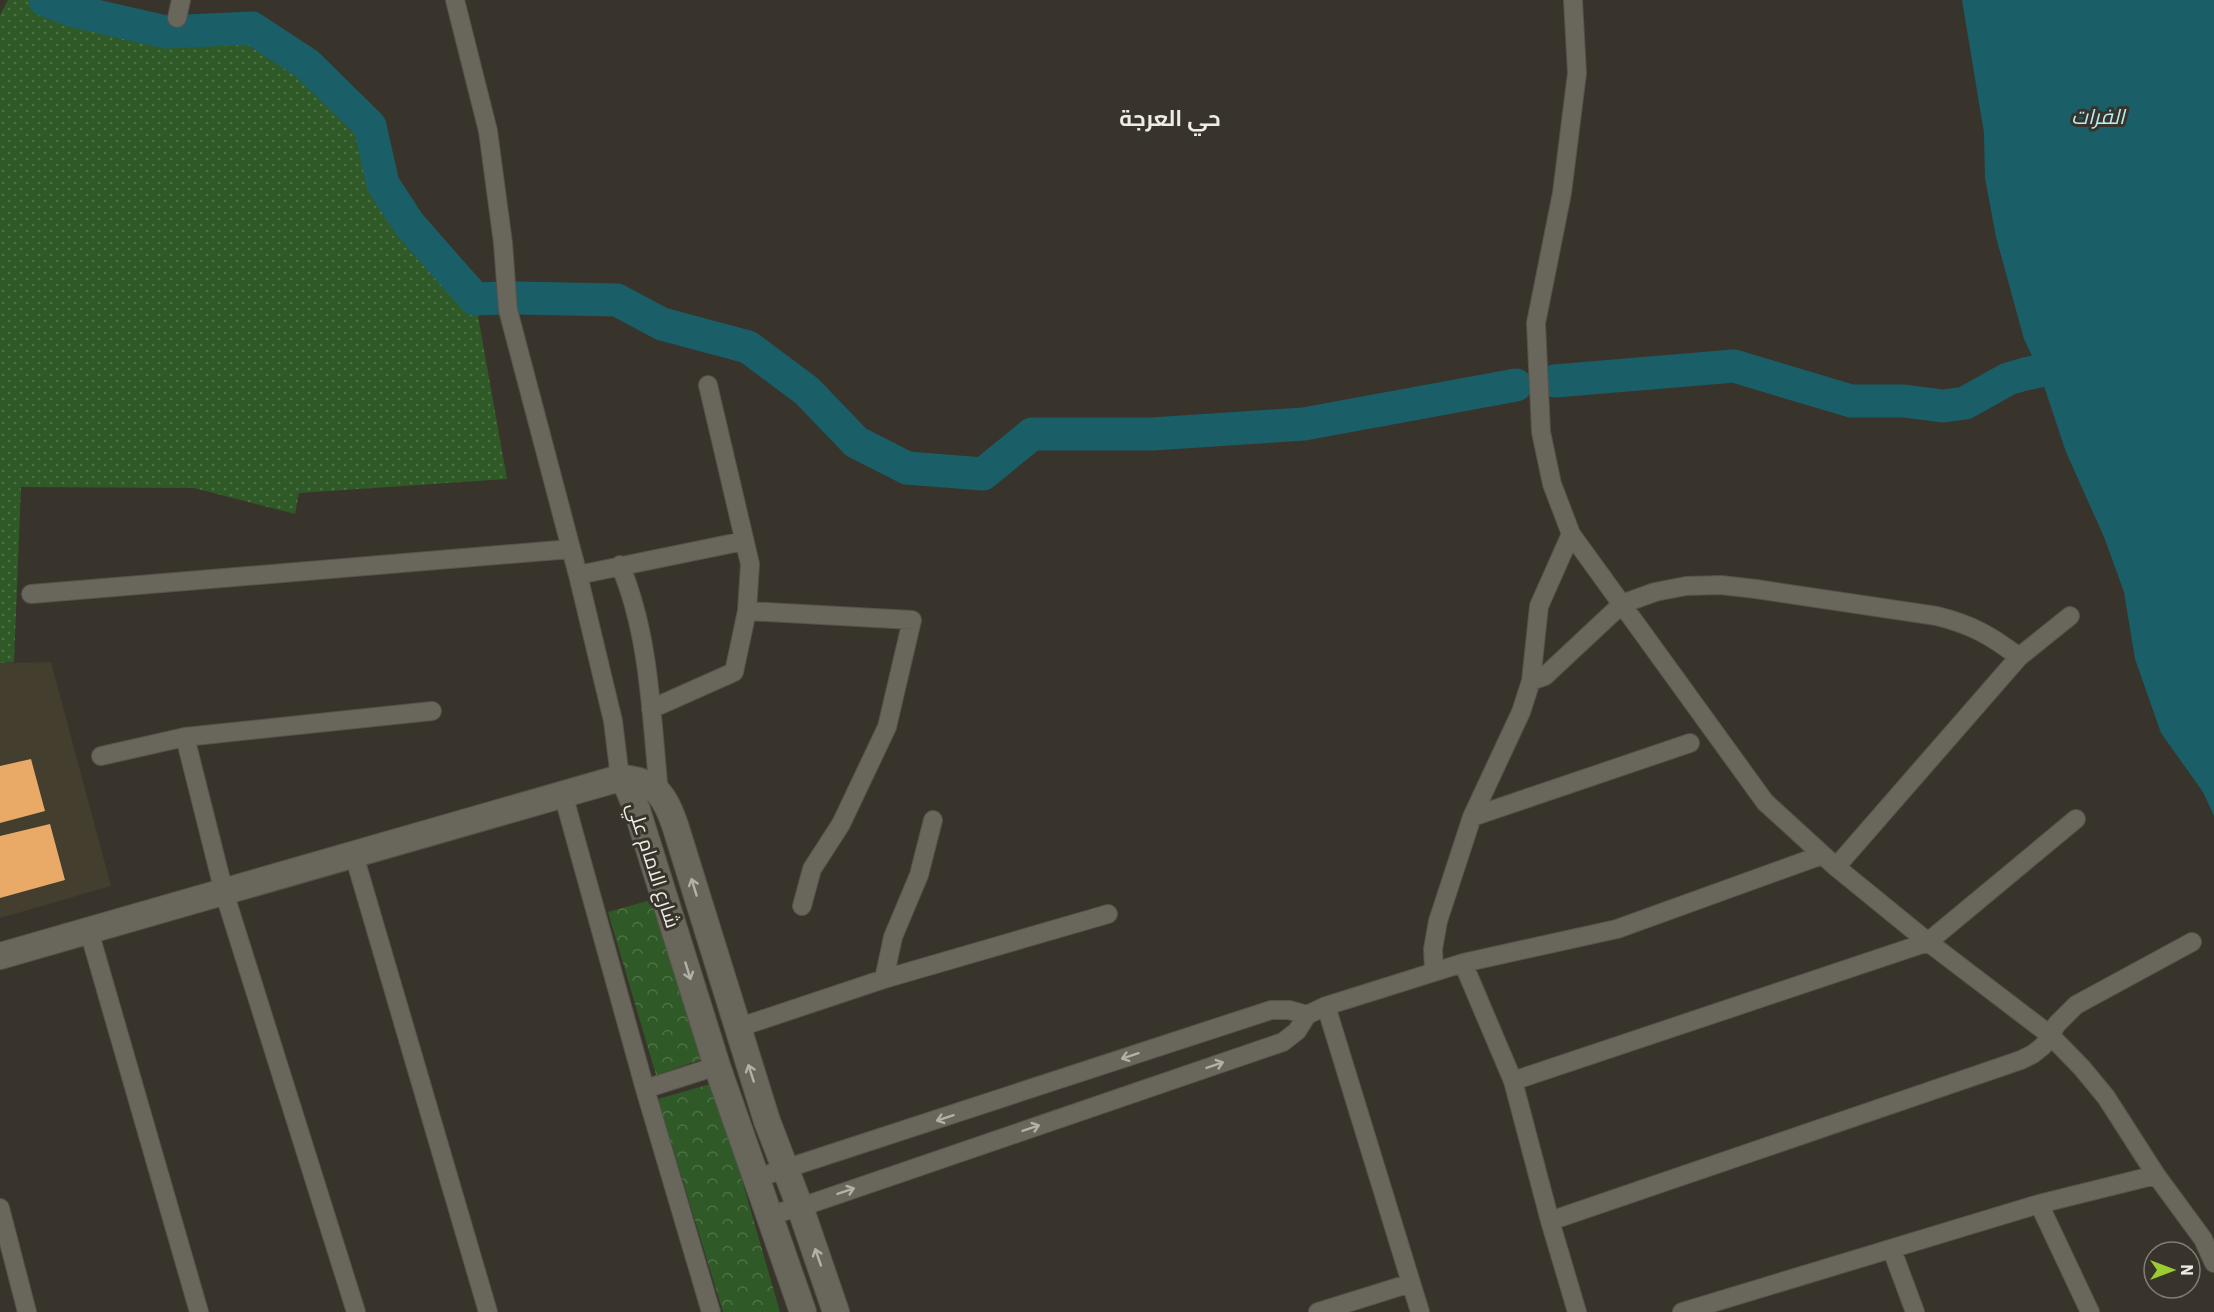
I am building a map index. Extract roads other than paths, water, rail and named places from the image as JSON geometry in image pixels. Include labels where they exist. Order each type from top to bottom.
[{"type":"street","points":[[177,18],[181,0]]},
{"type":"street","points":[[0,956],[620,778],[613,721],[578,575],[508,310],[503,243],[488,131],[455,0]]},
{"type":"street","points":[[1573,0],[1577,73],[1562,193],[1536,323],[1541,432],[1552,484],[1571,534],[1765,802],[1836,867],[1928,942],[2050,1035],[2106,1097],[2156,1175],[2203,1239],[2214,1263]]},
{"type":"street","points":[[651,709],[734,672],[747,611],[750,564],[708,385]]},
{"type":"street","points":[[1434,972],[1433,949],[1437,928],[1472,816],[1521,712],[1531,681],[1539,606],[1571,534]]},
{"type":"street","points":[[578,575],[744,541]]},
{"type":"street","points":[[31,594],[571,549]]},
{"type":"street","points":[[620,565],[629,586],[641,630],[659,792]]},
{"type":"street","points":[[1531,681],[1545,676],[1622,604],[1655,592],[1686,586],[1721,585],[1756,589],[1937,616],[1964,623],[1992,637],[2019,657]]},
{"type":"street","points":[[747,611],[912,620],[886,727],[841,824],[813,869],[802,906]]},
{"type":"street","points":[[1836,867],[2019,657],[2070,615]]},
{"type":"street","points":[[101,756],[185,737],[432,711]]},
{"type":"street","points":[[185,737],[224,892],[356,1312]]},
{"type":"street","points":[[1472,816],[1690,743]]},
{"type":"street","name":"شارع الامام علي","points":[[620,778],[641,781],[659,792],[675,825],[766,1121],[800,1207],[836,1312]]},
{"type":"street","name":"شارع الامام علي","points":[[620,778],[628,788],[636,807],[717,1066],[803,1312]]},
{"type":"street","points":[[563,794],[645,1089],[711,1312]]},
{"type":"street","points":[[1513,1081],[1928,942],[2076,819]]},
{"type":"street","points":[[884,979],[893,937],[919,875],[933,820]]},
{"type":"street","points":[[354,855],[488,1312]]},
{"type":"street","points":[[770,1215],[800,1207],[1283,1042],[1297,1030],[1307,1015],[1326,1006],[1463,963],[1617,929],[1822,855]]},
{"type":"street","points":[[737,1028],[884,979],[1108,914]]},
{"type":"street","points":[[89,931],[199,1312]]},
{"type":"street","points":[[1550,1221],[2021,1060],[2043,1046],[2061,1019],[2076,1005],[2192,942]]},
{"type":"street","points":[[1463,963],[1513,1081],[1577,1312]]},
{"type":"street","points":[[1326,1006],[1420,1312]]},
{"type":"street","points":[[757,1178],[1271,1010],[1289,1010],[1307,1015]]},
{"type":"street","points":[[645,1089],[717,1066]]},
{"type":"street","points":[[1682,1312],[2039,1204],[2156,1175]]},
{"type":"street","points":[[2039,1204],[2090,1312]]},
{"type":"street","points":[[0,1208],[27,1312]]},
{"type":"street","points":[[1892,1250],[1915,1312]]},
{"type":"street","points":[[1318,1312],[1411,1283]]},
{"type":"water","name":"الفرات","points":[[1962,0],[2214,0],[2214,816],[2203,792],[2161,733],[2135,659],[2124,592],[2104,537],[2066,452],[2039,371],[2024,339],[1996,237],[1985,178],[1984,133]]},
{"type":"waterway","points":[[45,0],[74,11],[166,32],[252,28],[307,64],[370,126],[383,184],[409,224],[475,299],[503,298]]},
{"type":"waterway","points":[[516,298],[617,300],[662,324],[748,347],[807,391],[856,442],[907,468],[983,474],[1032,434],[1152,434],[1304,424],[1516,385]]},
{"type":"waterway","points":[[1555,381],[1734,366],[1851,401],[1904,401],[1943,406],[1965,403],[2008,379],[2084,362]]},
{"type":"district","name":"حي العرجة","points":[[1170,117]]}]
